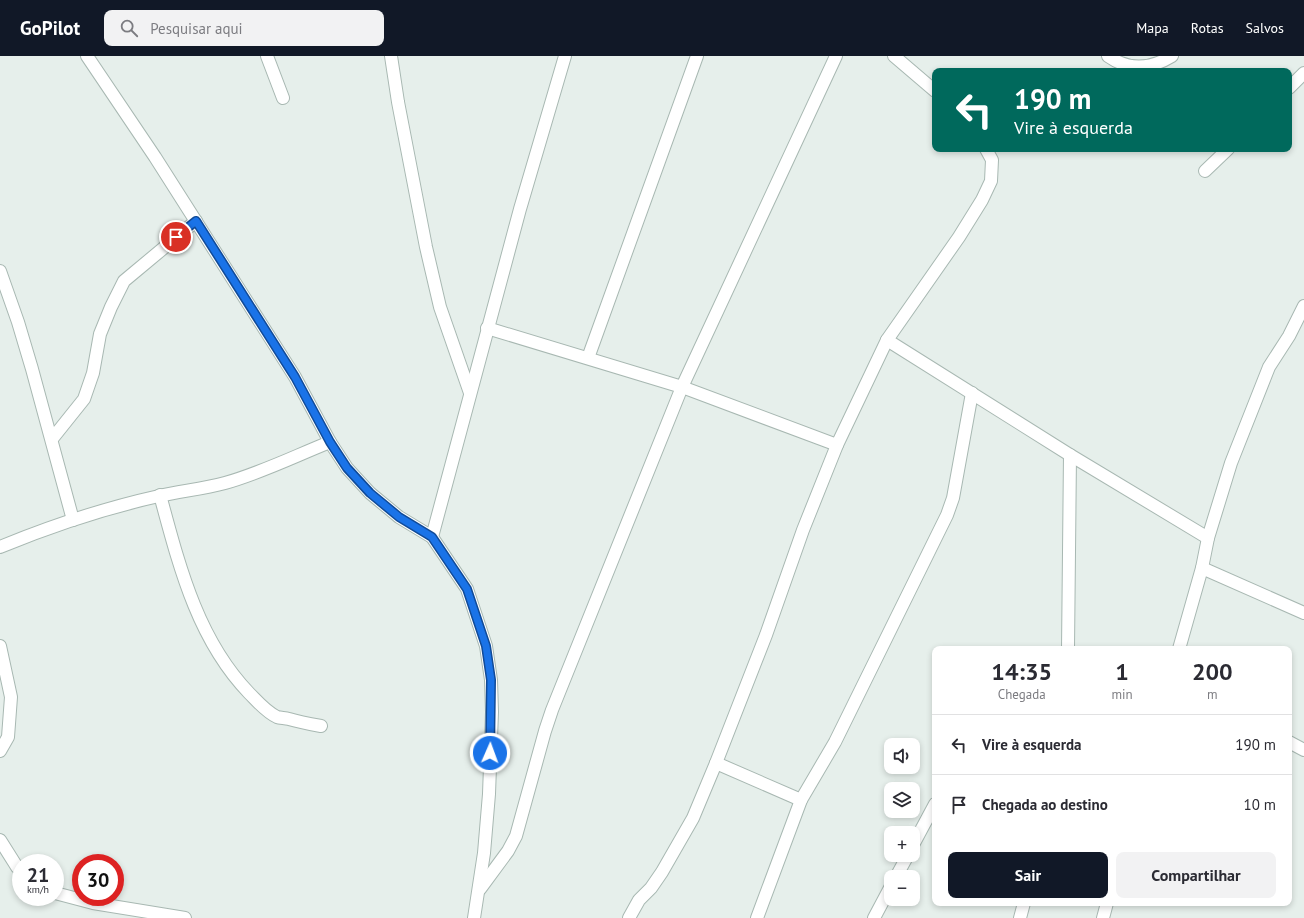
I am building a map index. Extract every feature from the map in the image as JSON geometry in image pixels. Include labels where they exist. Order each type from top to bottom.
[{"type":"street","points":[[87,56],[155,157],[295,377],[330,442],[347,468],[370,493],[399,517],[432,537],[467,589],[486,646],[491,680],[492,712],[489,794],[484,853],[474,918]]},
{"type":"street","points":[[267,56],[283,98]]},
{"type":"street","points":[[391,56],[398,102],[440,307],[470,392]]},
{"type":"street","points":[[432,537],[487,328],[565,56]]},
{"type":"street","points":[[588,358],[697,56]]},
{"type":"street","points":[[478,892],[508,851],[516,836],[552,710],[682,387],[836,56]]},
{"type":"street","points":[[894,56],[932,88]]},
{"type":"street","points":[[1108,56],[1128,66],[1147,67],[1162,62],[1172,56]]},
{"type":"street","points":[[1292,85],[1304,73]]},
{"type":"street","points":[[629,918],[639,900],[651,888],[662,872],[690,825],[766,635],[803,530],[837,445],[886,340],[959,236],[982,200],[991,181],[992,160],[988,152]]},
{"type":"street","points":[[1205,171],[1225,152]]},
{"type":"street","points":[[52,439],[84,399],[93,373],[100,334],[124,281],[196,221]]},
{"type":"street","points":[[0,271],[18,322],[52,439],[73,520]]},
{"type":"street","points":[[1180,646],[1202,568],[1208,538],[1230,463],[1269,367],[1289,336],[1304,306]]},
{"type":"street","points":[[487,328],[682,387],[837,445]]},
{"type":"street","points":[[886,340],[1070,455],[1208,538]]},
{"type":"street","points":[[757,918],[801,800],[835,742],[947,515],[953,498],[972,393]]},
{"type":"street","points":[[0,548],[73,520],[125,504],[160,495],[224,483],[254,473],[330,442]]},
{"type":"street","points":[[1068,646],[1070,455]]},
{"type":"street","points":[[160,495],[176,555],[195,608],[204,629],[228,667],[257,701],[276,717],[321,726]]},
{"type":"street","points":[[1202,568],[1304,613]]},
{"type":"street","points":[[0,646],[11,697],[8,737],[0,751]]},
{"type":"street","points":[[1292,744],[1304,750]]},
{"type":"street","points":[[716,763],[801,800]]},
{"type":"street","points":[[920,832],[932,810]]},
{"type":"street","points":[[0,840],[12,859]]},
{"type":"street","points":[[64,895],[94,903],[185,918]]},
{"type":"street","points":[[874,918],[884,899]]},
{"type":"street","points":[[1020,918],[1023,906]]},
{"type":"street","points":[[1103,918],[1106,906]]},
{"type":"route","points":[[176,237],[196,221],[295,377],[330,442],[347,468],[370,493],[399,517],[432,537],[467,589],[486,646],[491,680],[492,712],[490,753]]}]
